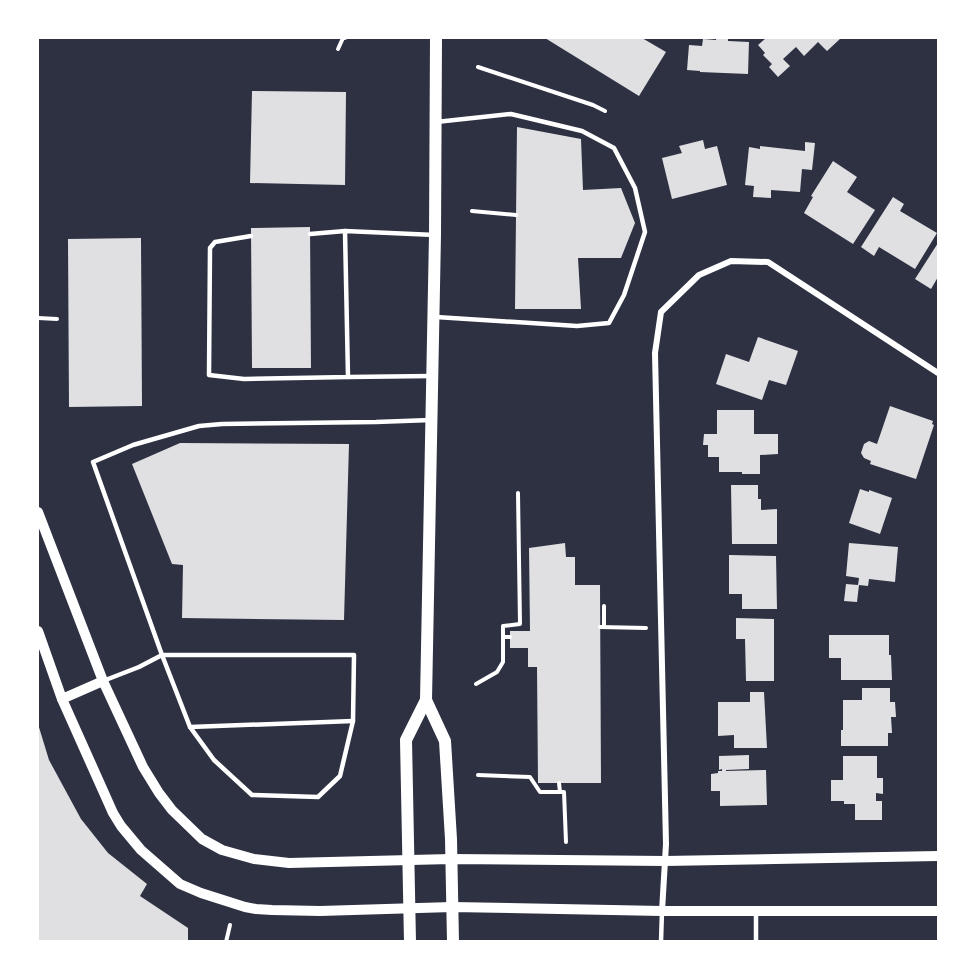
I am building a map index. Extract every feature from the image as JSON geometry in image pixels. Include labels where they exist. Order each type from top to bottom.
[{"type":"main road","points":[[410,942],[406,741],[426,700],[435,235],[436,38]]},
{"type":"main road","points":[[426,700],[445,741],[453,942]]},
{"type":"street","points":[[662,911],[665,861],[662,628],[654,353],[661,312],[699,275],[731,261],[768,262],[939,373]]},
{"type":"street","points":[[38,512],[41,532],[103,681],[143,767],[167,805],[209,844],[222,850],[289,863],[451,859],[665,861],[939,856]]},
{"type":"street","points":[[38,631],[62,699],[113,813],[121,825],[141,850],[180,884],[245,907],[320,911],[452,907],[662,911],[939,911]]},
{"type":"street","points":[[62,699],[103,681]]},
{"type":"lane","points":[[433,316],[578,326],[609,323],[624,295],[645,232],[635,188],[614,148],[603,142],[582,131],[511,114],[436,122]]},
{"type":"lane","points":[[310,234],[345,231],[435,235]]},
{"type":"lane","points":[[345,231],[348,376]]},
{"type":"lane","points":[[251,236],[215,242],[210,248],[209,375],[244,379],[432,376]]},
{"type":"lane","points":[[103,681],[162,656],[354,655],[353,721],[340,776],[318,797],[252,795],[214,760],[190,727],[162,656],[93,462],[133,445],[199,426],[431,420]]},
{"type":"lane","points":[[190,727],[353,721]]},
{"type":"lane","points":[[756,910],[756,942]]},
{"type":"lane","points":[[661,942],[662,911]]},
{"type":"path","points":[[338,49],[345,38]]},
{"type":"path","points":[[478,67],[605,111]]},
{"type":"path","points":[[472,211],[516,215]]},
{"type":"path","points":[[38,318],[57,319]]},
{"type":"path","points":[[476,684],[497,672],[503,662],[503,626],[520,624],[518,493]]},
{"type":"path","points":[[602,606],[604,606],[604,627],[601,627],[602,606]]},
{"type":"path","points":[[601,627],[662,628]]},
{"type":"path","points":[[504,637],[510,637]]},
{"type":"path","points":[[478,775],[530,777],[540,792],[564,792],[566,842]]},
{"type":"path","points":[[559,783],[560,792]]},
{"type":"path","points":[[226,942],[230,925]]},
{"type":"building","points":[[545,38],[642,38],[666,52],[639,96]]},
{"type":"building","points":[[716,38],[749,42],[748,74],[687,70],[689,45],[702,46],[703,39],[716,40]]},
{"type":"building","points":[[766,38],[841,38],[827,51],[818,42],[804,56],[796,47],[783,59],[790,66],[778,77],[769,67],[772,64],[763,55],[765,53],[758,45]]},
{"type":"building","points":[[252,91],[346,92],[345,185],[250,183]]},
{"type":"building","points":[[517,127],[581,139],[583,190],[621,188],[635,223],[621,258],[578,258],[581,309],[515,309]]},
{"type":"building","points":[[703,140],[705,149],[717,146],[727,185],[672,199],[662,158],[682,153],[679,146]]},
{"type":"building","points":[[805,142],[815,143],[812,170],[802,169],[800,192],[771,190],[771,198],[753,197],[754,186],[745,185],[749,147],[805,151]]},
{"type":"building","points":[[833,161],[857,177],[847,192],[875,210],[853,244],[804,213],[813,197],[811,196]]},
{"type":"building","points":[[893,197],[904,204],[900,211],[937,233],[915,269],[879,247],[874,256],[861,247]]},
{"type":"building","points":[[310,227],[311,368],[252,368],[251,228]]},
{"type":"building","points":[[141,238],[142,406],[69,407],[68,239]]},
{"type":"building","points":[[938,243],[938,277],[931,289],[915,279]]},
{"type":"building","points":[[758,337],[798,351],[786,385],[769,380],[762,400],[716,384],[726,354],[749,362]]},
{"type":"building","points":[[890,406],[933,421],[934,425],[916,479],[870,464],[871,461],[864,458],[861,453],[864,444],[869,441],[877,444]]},
{"type":"building","points":[[717,410],[754,410],[754,434],[778,434],[778,454],[760,455],[760,474],[719,472],[719,457],[708,457],[708,445],[703,445],[704,434],[717,434]]},
{"type":"building","points":[[180,443],[349,444],[344,620],[182,618],[183,565],[172,564],[132,464]]},
{"type":"building","points":[[731,485],[758,485],[761,510],[777,509],[777,544],[732,544]]},
{"type":"building","points":[[860,489],[892,498],[880,534],[849,523]]},
{"type":"building","points":[[565,543],[566,557],[575,557],[575,585],[600,585],[601,783],[538,783],[537,667],[528,667],[528,648],[510,648],[510,631],[530,631],[529,548]]},
{"type":"building","points":[[849,543],[898,547],[895,582],[869,579],[868,586],[859,585],[857,602],[844,601],[846,584],[858,585],[859,578],[846,576]]},
{"type":"building","points":[[729,555],[776,556],[777,609],[742,609],[742,594],[729,594]]},
{"type":"building","points":[[736,618],[774,619],[774,681],[746,681],[745,639],[736,639]]},
{"type":"building","points":[[829,635],[889,635],[892,680],[841,680],[841,658],[829,658]]},
{"type":"building","points":[[862,688],[890,688],[890,702],[895,702],[896,717],[891,717],[892,733],[888,733],[888,746],[841,746],[843,700],[862,700]]},
{"type":"building","points":[[750,692],[764,692],[767,748],[734,748],[734,735],[718,736],[718,702],[750,702]]},
{"type":"building","points":[[38,724],[49,760],[81,819],[108,853],[147,884],[140,896],[188,928],[188,942],[38,942]]},
{"type":"building","points":[[749,755],[749,769],[726,771],[766,770],[767,805],[720,806],[720,791],[711,791],[711,774],[722,771],[722,769],[719,770],[719,756]]},
{"type":"building","points":[[843,756],[877,756],[877,778],[883,778],[883,794],[876,793],[876,801],[882,801],[882,820],[855,820],[855,804],[831,801],[831,780],[843,780]]}]
